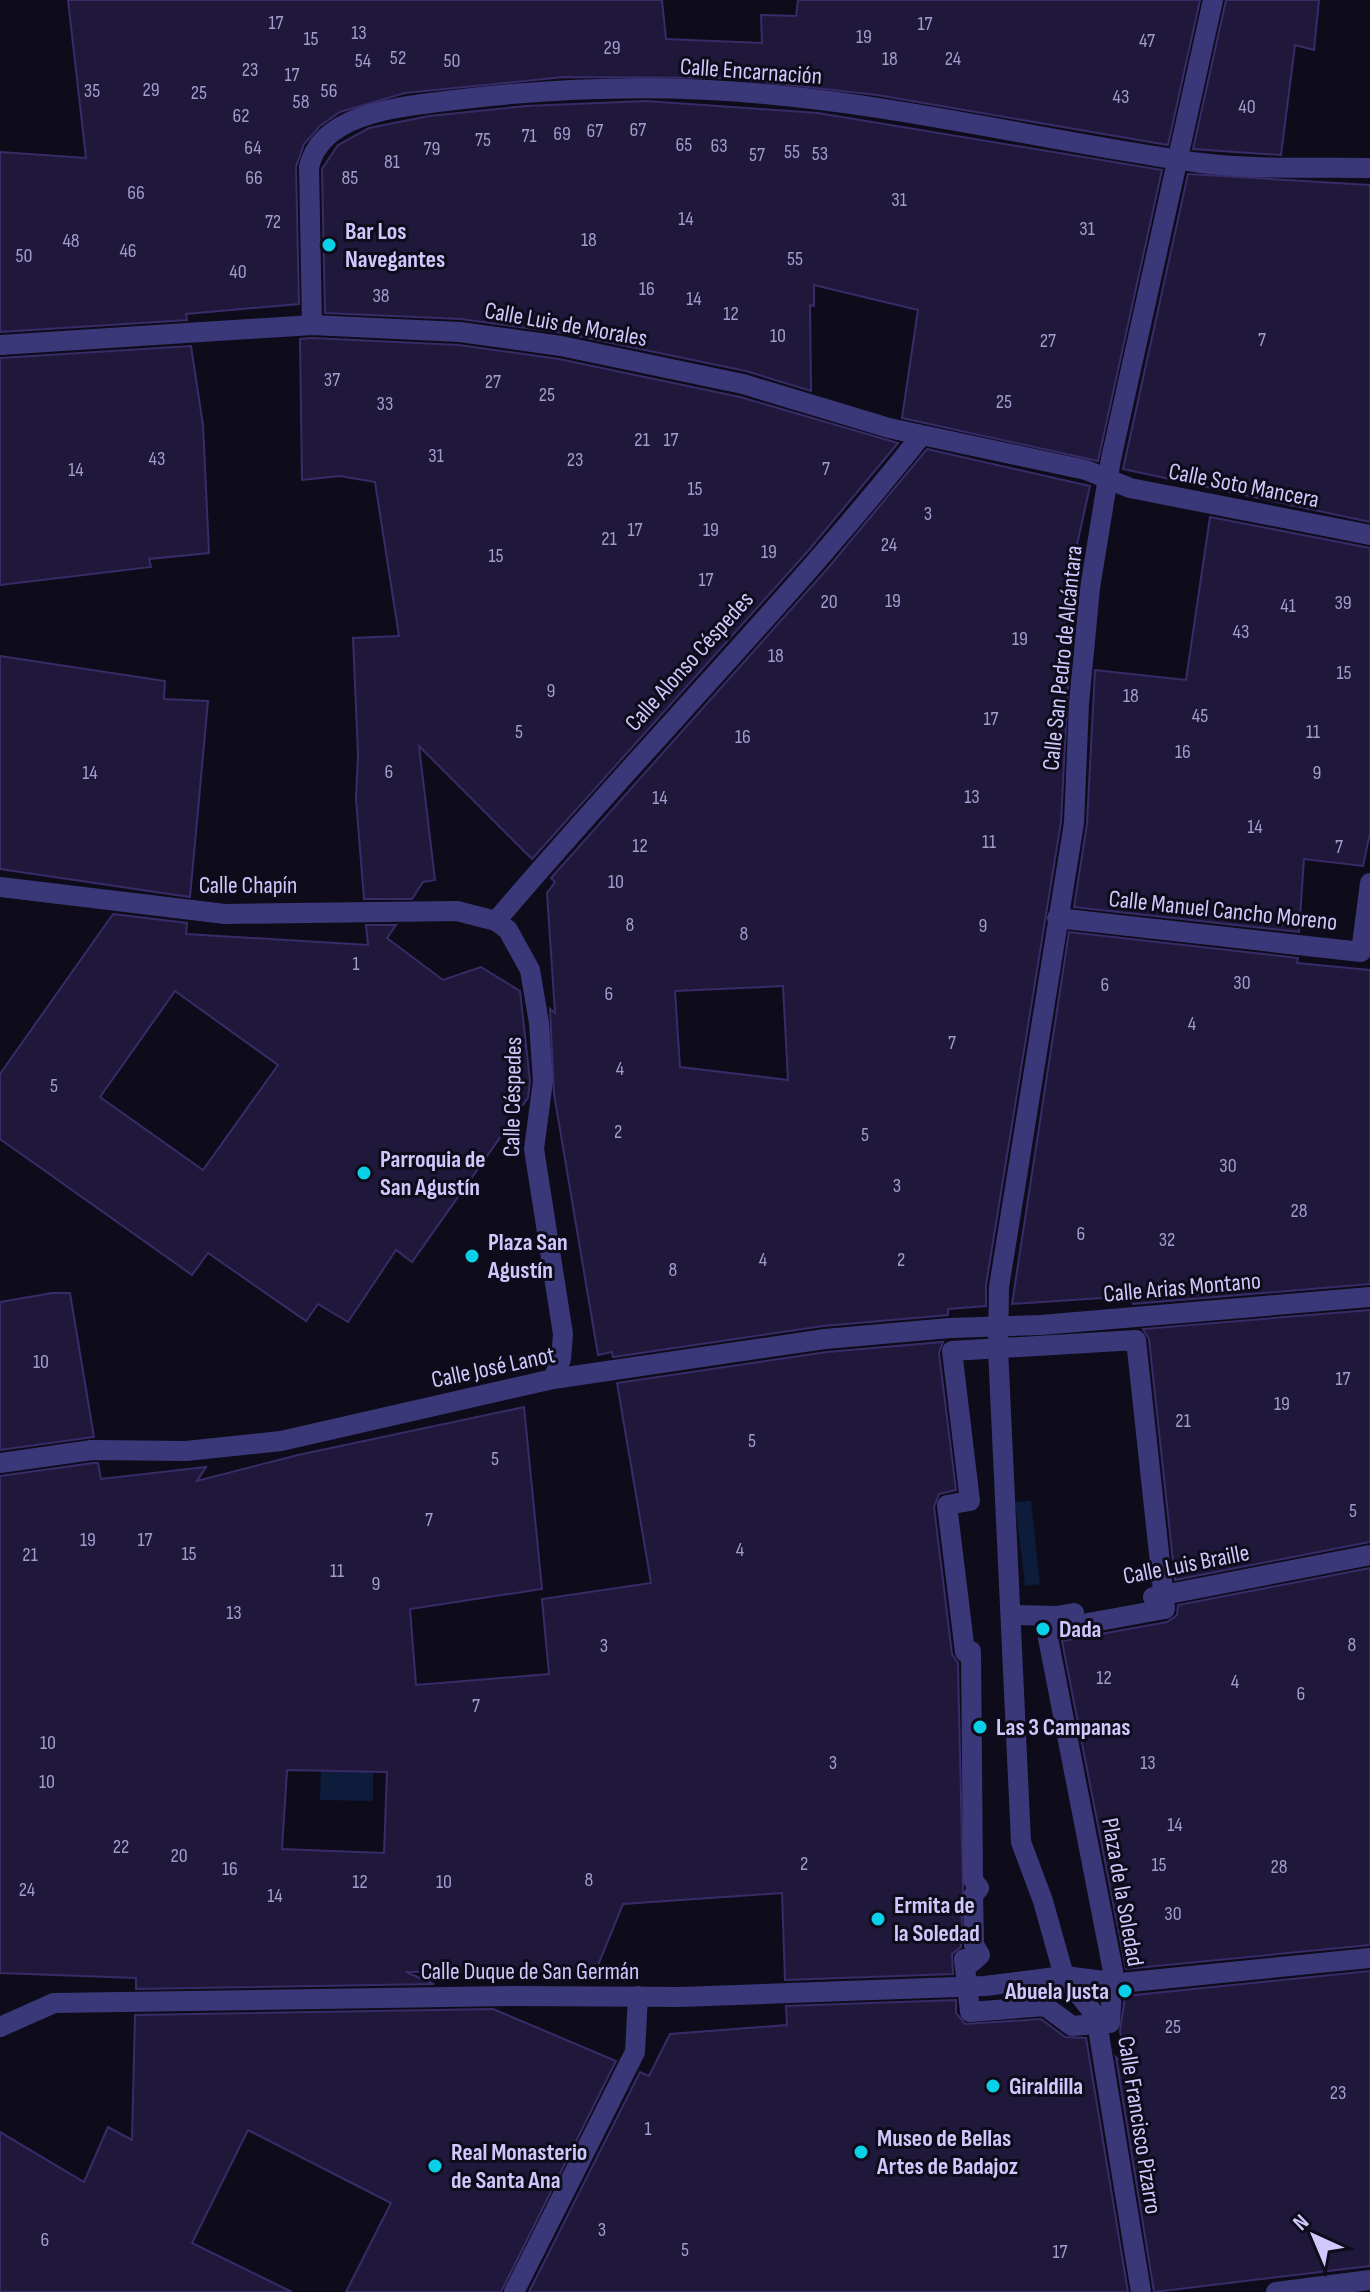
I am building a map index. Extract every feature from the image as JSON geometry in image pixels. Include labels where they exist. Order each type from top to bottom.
[{"type":"street","name":"Calle San Pedro de Alcántara","points":[[999,1326],[999,1287],[1074,823],[1079,703],[1090,588],[1109,480],[1213,0]]},
{"type":"street","name":"Calle Encarnación","points":[[312,325],[309,167],[313,150],[324,136],[339,127],[398,107],[568,89],[764,94],[1203,163],[1370,168]]},
{"type":"street","name":"Calle Luis de Morales","points":[[0,345],[312,325],[408,327],[561,346],[743,384],[921,436],[1086,470],[1109,480]]},
{"type":"street","name":"Calle Alonso Céspedes","points":[[496,921],[777,602],[836,543],[921,436]]},
{"type":"street","name":"Calle Soto Mancera","points":[[1109,480],[1130,488],[1203,504],[1370,535]]},
{"type":"street","name":"Calle Manuel Cancho Moreno","points":[[1057,918],[1361,952],[1370,883]]},
{"type":"street","name":"Calle Chapín","points":[[0,887],[202,913],[445,911],[496,921]]},
{"type":"street","name":"Calle Céspedes","points":[[496,921],[508,930],[524,955],[539,1023],[543,1081],[534,1149],[563,1334],[561,1359],[553,1379]]},
{"type":"street","name":"Calle Arias Montano","points":[[999,1326],[1370,1297]]},
{"type":"street","points":[[999,1326],[1021,1842],[1043,1901],[1064,1976]]},
{"type":"street","name":"Calle José Lanot","points":[[0,1463],[92,1450],[186,1451],[310,1437],[352,1424],[553,1379],[825,1339],[999,1326]]},
{"type":"street","points":[[1097,2024],[1072,2026],[1045,2006],[970,2012],[964,1959],[973,1962],[980,1955],[974,1945],[973,1896],[979,1888],[973,1880],[971,1651],[965,1652],[947,1505],[970,1501],[952,1351],[1136,1340],[1163,1595]]},
{"type":"street","name":"Calle Luis Braille","points":[[1011,1615],[1056,1616],[1370,1555]]},
{"type":"street","name":"Plaza de la Soledad","points":[[1097,2024],[1110,2023],[1113,1982],[1048,1638],[1055,1629],[1165,1609],[1163,1595]]},
{"type":"street","name":"Calle Duque de San Germán","points":[[0,2027],[54,2003],[638,1996],[968,1986],[1064,1976],[1113,1982],[1370,1958]]},
{"type":"street","name":"Calle Francisco Pizarro","points":[[1064,1976],[1085,1998],[1097,2024],[1141,2292]]},
{"type":"street","points":[[514,2292],[635,2052],[638,1996]]},
{"type":"street","points":[[1276,2292],[1370,2280]]},
{"type":"water","points":[[1031,1501],[1040,1584],[1025,1586],[1015,1502]]},
{"type":"water","points":[[321,1769],[373,1769],[373,1801],[320,1800]]},
{"type":"building","points":[[68,0],[662,0],[666,39],[762,43],[761,15],[796,16],[798,0],[1200,0],[1168,145],[877,95],[727,78],[564,77],[405,93],[340,112],[320,126],[304,144],[296,167],[299,304],[186,314],[187,320],[0,332],[0,152],[86,158]]},
{"type":"building","points":[[1226,0],[1319,0],[1314,50],[1295,45],[1281,155],[1193,149]]},
{"type":"building","points":[[646,101],[818,113],[1162,170],[1098,461],[902,418],[918,310],[814,285],[814,306],[810,305],[811,391],[746,371],[563,333],[461,319],[325,313],[322,169],[338,145],[369,128],[429,116],[526,106]]},
{"type":"building","points":[[1188,174],[1370,185],[1370,522],[1123,469]]},
{"type":"building","points":[[300,339],[459,345],[559,359],[740,397],[898,443],[808,551],[532,859],[419,746],[435,880],[423,882],[412,899],[364,899],[356,799],[358,754],[353,638],[399,636],[375,482],[340,476],[302,480]]},
{"type":"building","points":[[191,346],[203,425],[209,553],[149,559],[151,567],[0,585],[0,358]]},
{"type":"building","points":[[927,449],[1090,486],[1069,581],[1061,666],[1069,667],[1061,822],[986,1285],[986,1306],[948,1309],[948,1315],[823,1326],[613,1357],[612,1352],[598,1355],[554,1094],[550,1009],[555,1013],[547,893],[555,882],[551,878],[828,568]],"holes":[[[783,986],[788,1080],[680,1067],[675,991]]]},
{"type":"building","points":[[1210,517],[1370,548],[1370,833],[1363,866],[1304,859],[1299,932],[1074,907],[1087,824],[1095,670],[1186,680]]},
{"type":"building","points":[[0,656],[165,681],[164,699],[208,701],[190,897],[0,869]]},
{"type":"building","points":[[113,914],[187,923],[186,934],[368,945],[366,925],[396,925],[387,938],[443,980],[481,967],[520,991],[530,1081],[528,1098],[412,1262],[396,1250],[348,1322],[318,1304],[306,1321],[208,1253],[192,1275],[0,1139],[0,1074]],"holes":[[[175,991],[278,1065],[203,1170],[100,1097]]]},
{"type":"building","points":[[1069,932],[1298,958],[1297,963],[1370,970],[1370,1284],[1133,1304],[1132,1296],[1012,1304]]},
{"type":"building","points":[[70,1293],[94,1437],[0,1450],[0,1302]]},
{"type":"building","points":[[1370,1310],[1370,1542],[1175,1580],[1149,1339],[1143,1329]]},
{"type":"building","points":[[943,1342],[939,1353],[956,1490],[939,1494],[934,1507],[952,1654],[958,1663],[963,1888],[961,1947],[952,1954],[953,1974],[785,1980],[782,1893],[623,1904],[596,1970],[406,1972],[434,1984],[136,1989],[136,1978],[0,1973],[0,1476],[93,1463],[98,1463],[101,1479],[206,1467],[197,1481],[298,1455],[524,1407],[542,1589],[410,1609],[416,1685],[549,1674],[542,1599],[651,1583],[617,1383],[827,1352]],"holes":[[[287,1770],[387,1772],[384,1853],[282,1849]]]},
{"type":"building","points":[[1370,1568],[1370,1945],[1126,1969],[1062,1641],[1167,1622],[1177,1615],[1178,1605]]},
{"type":"building","points":[[1370,1971],[1370,2266],[1154,2292],[1116,2057],[1125,2064],[1120,2031],[1125,1996]]},
{"type":"building","points":[[956,2000],[956,2013],[965,2024],[1041,2019],[1065,2037],[1086,2038],[1128,2292],[529,2292],[640,2072],[649,2076],[670,2034],[787,2025],[786,2006]]},
{"type":"building","name":"Real Monasterio de Santa Ana","points":[[493,2009],[616,2061],[501,2292],[346,2292],[391,2203],[248,2130],[192,2243],[292,2292],[0,2292],[0,2132],[84,2182],[108,2127],[132,2140],[135,2015]]},
{"type":"place","name":"Bar Los Navegantes","points":[[329,245]]},
{"type":"place","name":"Parroquia de San Agustín","points":[[364,1173]]},
{"type":"place","name":"Plaza San Agustín","points":[[472,1256]]},
{"type":"place","name":"Dada","points":[[1043,1629]]},
{"type":"place","name":"Las 3 Campanas","points":[[980,1727]]},
{"type":"place","name":"Ermita de la Soledad","points":[[878,1919]]},
{"type":"place","name":"Abuela Justa","points":[[1125,1991]]},
{"type":"place","name":"Giraldilla","points":[[993,2086]]},
{"type":"place","name":"Museo de Bellas Artes de Badajoz","points":[[861,2152]]},
{"type":"place","name":"Real Monasterio de Santa Ana","points":[[435,2166]]}]
